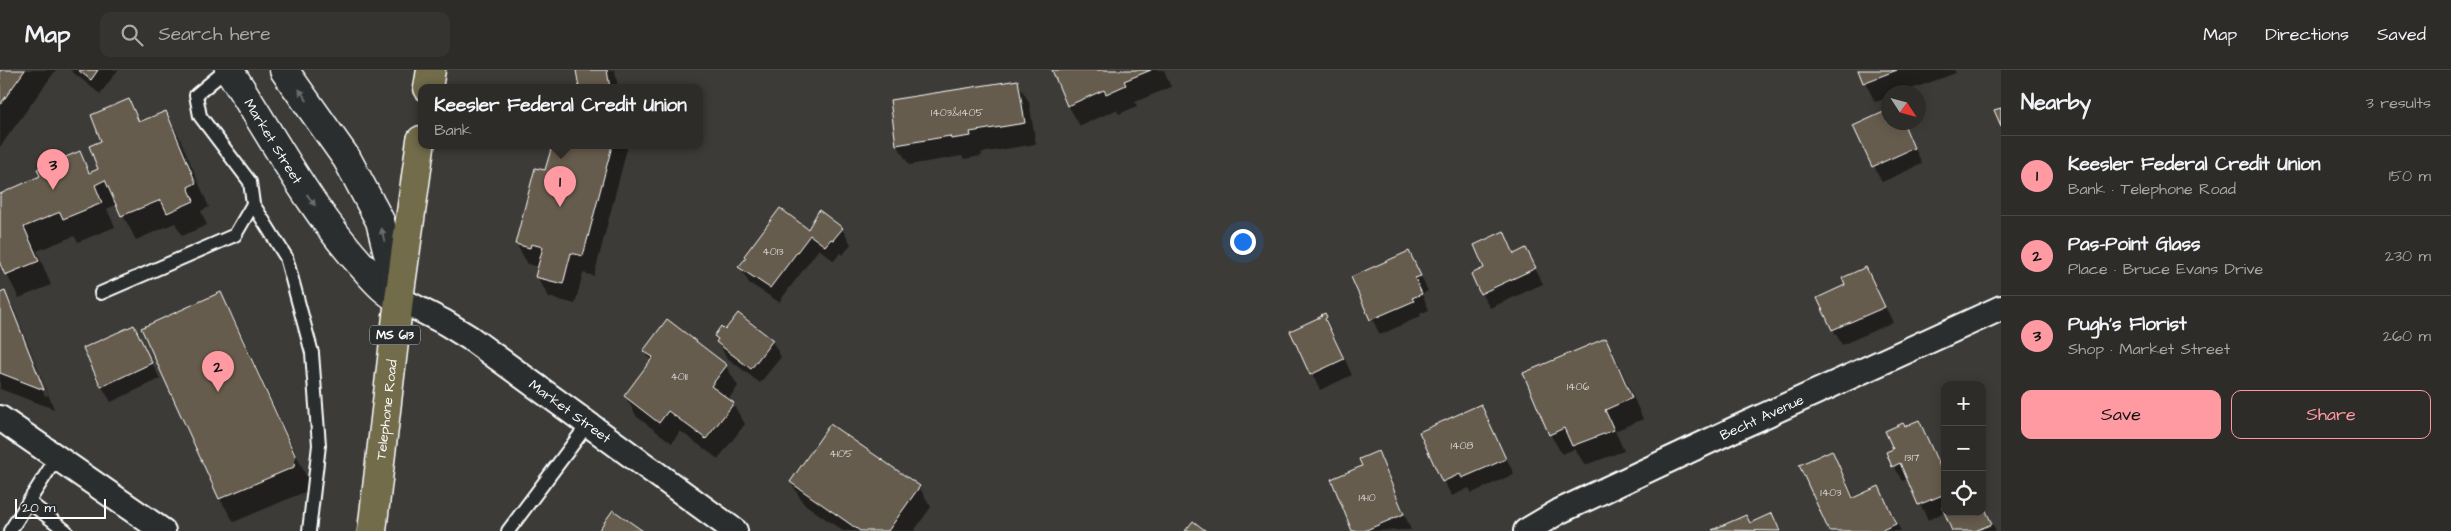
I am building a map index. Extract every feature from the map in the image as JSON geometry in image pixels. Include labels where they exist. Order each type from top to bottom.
[{"type":"main road","name":"Market Street","points":[[228,70],[266,126],[298,181],[348,250],[388,294],[399,299]]},
{"type":"main road","points":[[284,70],[347,159],[380,221],[399,299]]},
{"type":"main road","points":[[429,84],[431,70]]},
{"type":"main road","name":"Telephone Road","points":[[372,531],[399,299],[420,149]]},
{"type":"street","name":"Market Street","points":[[399,299],[470,338],[735,531]]},
{"type":"street","name":"Becht Avenue","points":[[1526,531],[1560,511],[2001,308]]},
{"type":"street","points":[[0,418],[163,531]]},
{"type":"lane","points":[[228,70],[196,95],[200,116],[250,182],[253,204],[286,257],[312,353],[320,445],[309,531]]},
{"type":"lane","points":[[101,293],[235,236],[253,204]]},
{"type":"lane","points":[[508,531],[588,424]]},
{"type":"lane","points":[[10,531],[57,457]]},
{"type":"lane","points":[[28,502],[66,531]]},
{"type":"building","points":[[0,70],[25,70],[0,105]]},
{"type":"building","points":[[78,70],[98,70],[91,80]]},
{"type":"building","points":[[576,70],[607,70],[609,84],[578,84]]},
{"type":"building","points":[[1052,70],[1151,70],[1124,81],[1126,85],[1106,94],[1104,90],[1067,106]]},
{"type":"building","points":[[1858,70],[1897,70],[1863,83]]},
{"type":"building","points":[[1018,80],[1025,123],[970,132],[971,136],[951,139],[950,136],[896,145],[890,100]]},
{"type":"building","points":[[129,99],[139,122],[166,111],[196,183],[188,187],[194,201],[167,213],[161,200],[121,216],[105,180],[95,185],[102,203],[63,219],[60,212],[24,227],[39,261],[5,275],[0,264],[0,194],[40,176],[37,169],[80,151],[89,173],[98,169],[89,146],[101,141],[91,115]]},
{"type":"building","points":[[2001,108],[2001,126],[1994,110]]},
{"type":"building","points":[[1881,113],[1881,130],[1906,130],[1914,148],[1872,167],[1853,126]]},
{"type":"building","points":[[551,149],[611,149],[583,256],[571,253],[563,284],[535,277],[543,247],[531,244],[530,248],[515,244],[535,168],[545,170]]},
{"type":"building","points":[[780,208],[808,229],[819,210],[843,228],[825,246],[810,235],[770,288],[738,267]]},
{"type":"building","points":[[1504,231],[1514,254],[1526,248],[1536,268],[1480,294],[1471,274],[1484,268],[1474,245]]},
{"type":"building","points":[[1409,251],[1421,276],[1415,278],[1422,294],[1412,298],[1414,301],[1370,320],[1351,277]]},
{"type":"building","points":[[1866,267],[1885,307],[1832,330],[1817,298],[1845,285],[1842,278]]},
{"type":"building","points":[[5,291],[44,390],[0,373],[0,293]]},
{"type":"building","points":[[221,292],[295,455],[294,467],[219,499],[141,328]]},
{"type":"building","points":[[738,313],[773,340],[751,369],[716,342],[718,339],[714,336],[721,326],[725,330]]},
{"type":"building","points":[[1325,313],[1327,317],[1325,319],[1344,359],[1310,375],[1290,331]]},
{"type":"building","points":[[667,319],[727,365],[711,386],[734,403],[706,439],[668,411],[659,423],[624,396],[653,357],[643,351]]},
{"type":"building","points":[[134,325],[152,363],[101,387],[83,348]]},
{"type":"building","points":[[1606,338],[1632,398],[1605,410],[1614,430],[1572,446],[1564,428],[1549,435],[1523,373]]},
{"type":"building","points":[[1481,404],[1506,459],[1462,478],[1460,474],[1442,482],[1419,432]]},
{"type":"building","points":[[1919,420],[1941,469],[1941,496],[1918,505],[1900,463],[1892,467],[1886,452],[1893,449],[1885,431],[1903,423],[1905,426]]},
{"type":"building","points":[[830,424],[920,486],[888,531],[860,531],[790,482]]},
{"type":"building","points":[[1832,450],[1853,498],[1879,486],[1896,524],[1880,531],[1829,531],[1799,465]]},
{"type":"building","points":[[1378,451],[1404,514],[1364,531],[1352,531],[1331,479],[1362,466],[1359,459]]},
{"type":"building","points":[[613,510],[643,531],[598,531]]},
{"type":"building","points":[[1986,511],[1992,524],[1975,531],[1952,531],[1946,516],[1986,516]]},
{"type":"building","points":[[1772,513],[1780,531],[1712,530],[1746,515],[1750,523]]},
{"type":"building","points":[[1193,521],[1206,531],[1185,531]]},
{"type":"place","name":"Pugh's Florist","points":[[53,190]]},
{"type":"place","name":"Keesler Federal Credit Union","points":[[560,207]]},
{"type":"place","name":"Pas-Point Glass","points":[[218,392]]}]
